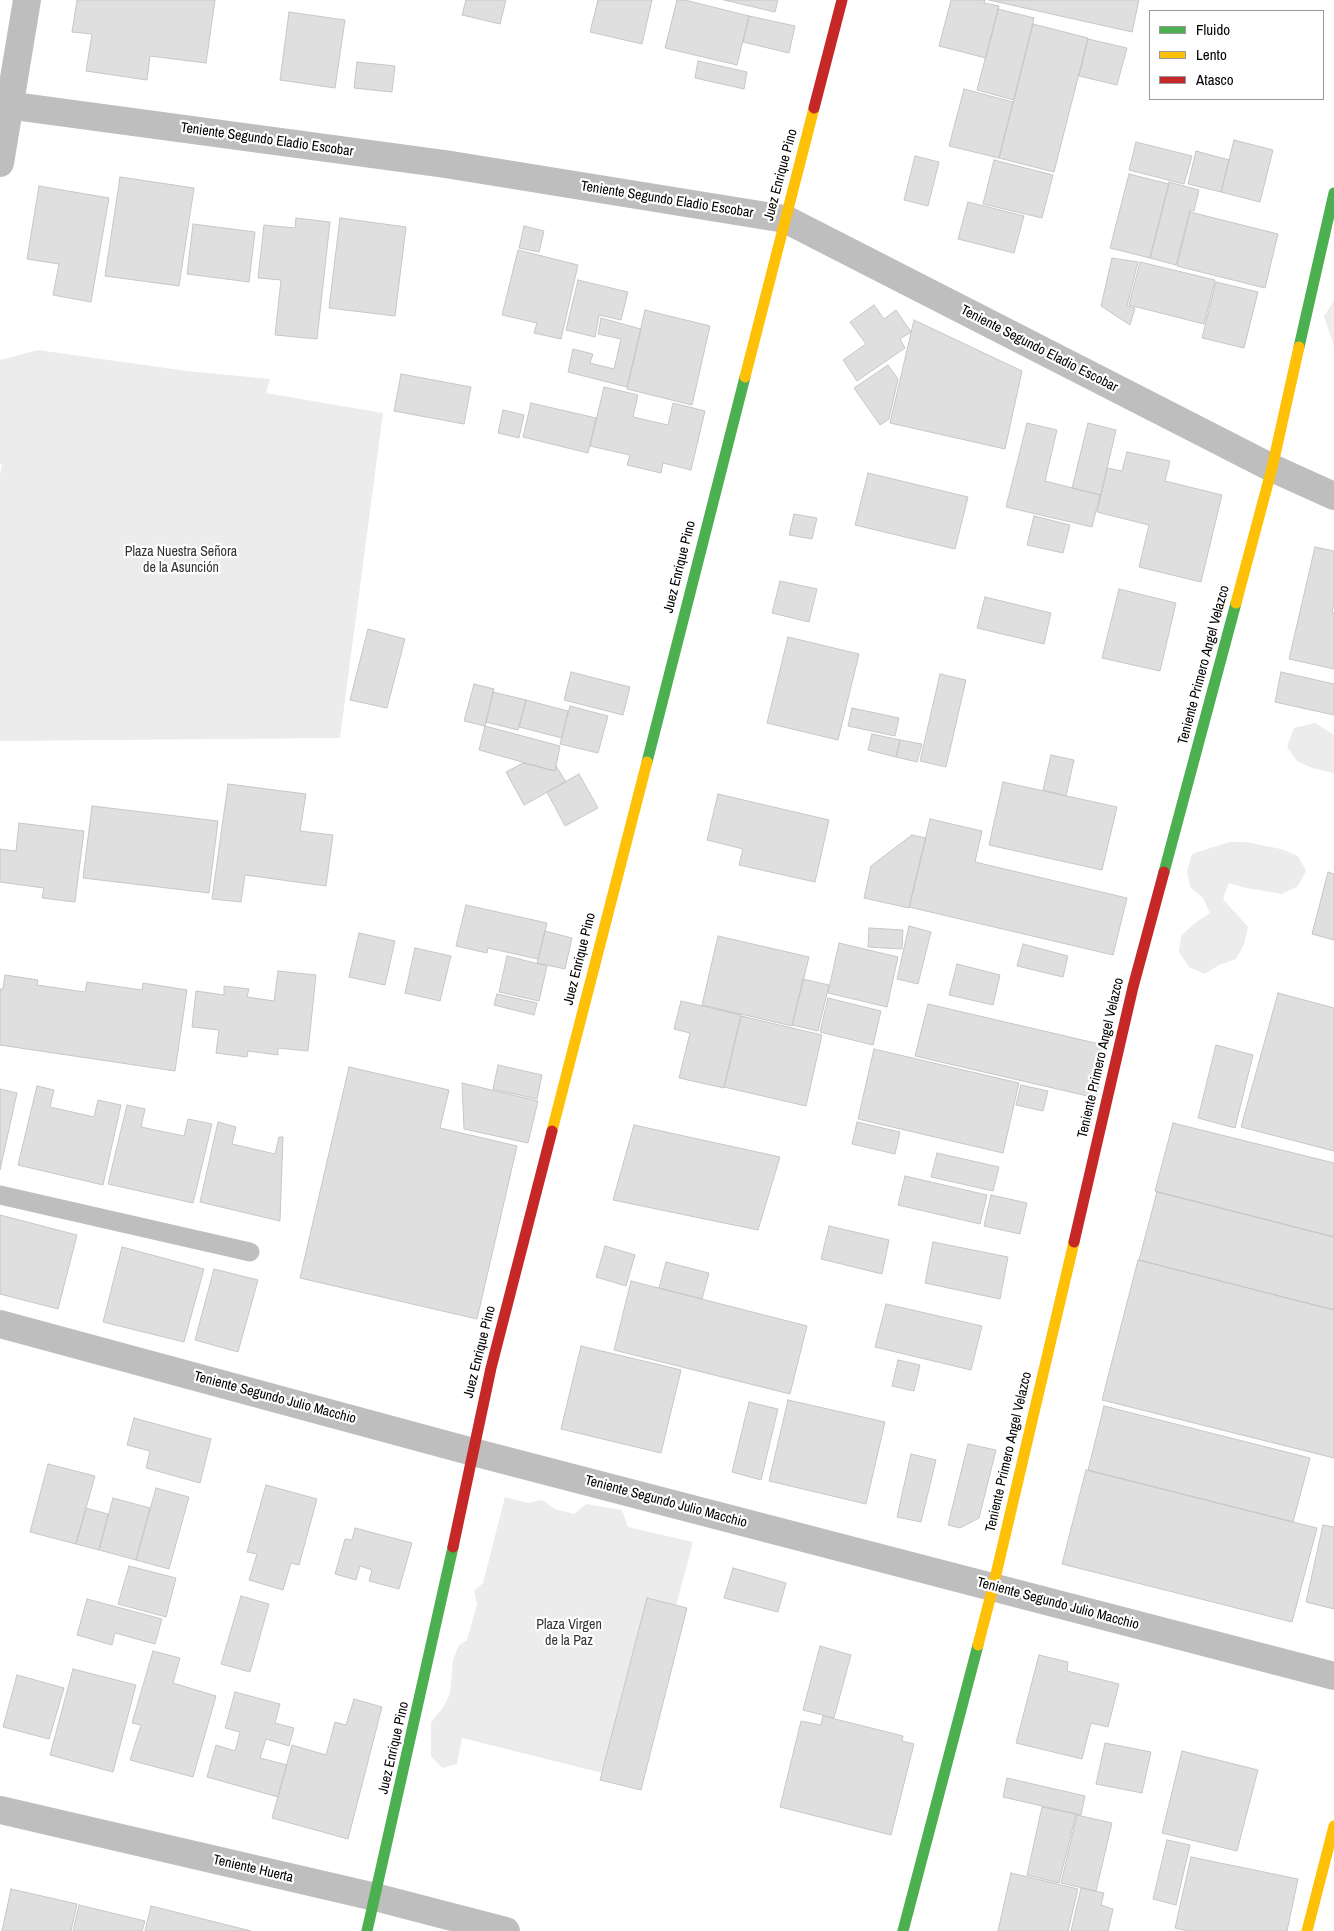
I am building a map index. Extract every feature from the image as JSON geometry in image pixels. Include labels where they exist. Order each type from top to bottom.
[{"type":"street","points":[[0,163],[5,104],[27,0]]},
{"type":"street","name":"Juez Enrique Pino","points":[[367,1931],[434,1637],[491,1368],[842,0]]},
{"type":"street","name":"Teniente Segundo Eladio Escobar","points":[[5,104],[445,164],[785,219],[1272,468],[1334,496]]},
{"type":"street","name":"Teniente Primero Angel Velazco","points":[[904,1931],[993,1587],[1133,987],[1272,468],[1334,193]]},
{"type":"street","name":"Teniente Segundo Julio Macchio","points":[[0,1324],[472,1452],[1334,1676]]},
{"type":"street","name":"Teniente Huerta","points":[[0,1810],[376,1898],[506,1931]]},
{"type":"street","points":[[1307,1931],[1334,1826]]},
{"type":"lane","points":[[0,1195],[250,1252]]},
{"type":"green space","points":[[1334,301],[1334,346],[1324,316]]},
{"type":"green space","name":"Plaza Nuestra Señora de la Asunción","points":[[38,350],[187,371],[270,379],[266,393],[383,413],[340,738],[0,741],[0,475],[2,465],[0,464],[0,360]]},
{"type":"green space","points":[[1315,723],[1334,735],[1334,773],[1312,768],[1297,761],[1287,747],[1294,728]]},
{"type":"green space","points":[[1229,842],[1246,842],[1281,849],[1298,856],[1306,871],[1298,886],[1282,894],[1229,883],[1223,899],[1248,927],[1244,944],[1236,959],[1219,965],[1205,974],[1189,967],[1179,952],[1181,936],[1196,922],[1210,913],[1203,898],[1190,887],[1187,871],[1192,854]]},
{"type":"green space","name":"Plaza Virgen de la Paz","points":[[505,1497],[528,1503],[542,1500],[555,1509],[574,1514],[586,1504],[622,1510],[628,1527],[693,1542],[630,1780],[462,1738],[457,1764],[442,1768],[431,1756],[431,1722],[442,1709],[450,1694],[453,1660],[459,1645],[467,1640],[477,1604],[474,1591],[483,1583]]},
{"type":"building","points":[[77,0],[215,0],[206,63],[150,56],[147,80],[86,71],[92,34],[72,32]]},
{"type":"building","points":[[466,0],[506,0],[500,24],[462,15]]},
{"type":"building","points":[[598,0],[652,0],[642,44],[590,32]]},
{"type":"building","points":[[677,0],[685,0],[749,16],[737,65],[665,48]]},
{"type":"building","points":[[724,0],[778,0],[775,12]]},
{"type":"building","points":[[951,0],[985,0],[984,3],[999,6],[986,58],[939,46]]},
{"type":"building","points":[[989,0],[1139,0],[1132,32]]},
{"type":"building","points":[[998,9],[1034,18],[1014,100],[977,90]]},
{"type":"building","points":[[289,12],[345,20],[335,88],[280,80]]},
{"type":"building","points":[[749,16],[795,26],[789,53],[743,42]]},
{"type":"building","points":[[1033,24],[1088,38],[1054,172],[999,158]]},
{"type":"building","points":[[1088,39],[1127,48],[1117,85],[1079,76]]},
{"type":"building","points":[[698,61],[747,72],[744,89],[695,78]]},
{"type":"building","points":[[357,62],[395,66],[392,92],[354,88]]},
{"type":"building","points":[[964,89],[1013,102],[999,158],[949,146]]},
{"type":"building","points":[[1234,140],[1273,150],[1260,202],[1221,192]]},
{"type":"building","points":[[1136,142],[1192,156],[1184,184],[1129,170]]},
{"type":"building","points":[[1196,151],[1229,160],[1221,192],[1188,184]]},
{"type":"building","points":[[915,156],[939,162],[928,206],[904,200]]},
{"type":"building","points":[[994,160],[1053,175],[1042,218],[983,204]]},
{"type":"building","points":[[1129,174],[1169,184],[1150,258],[1110,248]]},
{"type":"building","points":[[120,177],[194,188],[179,286],[105,276]]},
{"type":"building","points":[[1169,182],[1199,190],[1194,211],[1190,210],[1176,265],[1150,258]]},
{"type":"building","points":[[39,186],[109,198],[91,302],[53,295],[59,264],[27,259]]},
{"type":"building","points":[[968,202],[1024,216],[1014,253],[958,239]]},
{"type":"building","points":[[1190,212],[1278,234],[1265,288],[1177,266]]},
{"type":"building","points":[[296,218],[330,222],[317,339],[275,335],[281,280],[258,278],[264,225],[295,228]]},
{"type":"building","points":[[340,218],[406,227],[395,316],[329,308]]},
{"type":"building","points":[[193,224],[255,232],[249,282],[187,274]]},
{"type":"building","points":[[524,226],[544,231],[539,252],[519,248]]},
{"type":"building","points":[[518,250],[578,265],[561,339],[534,333],[537,323],[502,315]]},
{"type":"building","points":[[1112,258],[1138,262],[1127,306],[1135,308],[1130,325],[1101,306]]},
{"type":"building","points":[[1140,262],[1215,280],[1204,324],[1129,305]]},
{"type":"building","points":[[578,280],[628,292],[621,320],[599,315],[595,337],[566,330]]},
{"type":"building","points":[[1216,282],[1258,292],[1244,348],[1202,338]]},
{"type":"building","points":[[874,305],[884,319],[896,310],[911,332],[900,339],[905,348],[857,381],[843,360],[866,344],[850,322]]},
{"type":"building","points":[[645,310],[710,326],[692,405],[627,389]]},
{"type":"building","points":[[601,318],[641,329],[627,387],[568,372],[573,349],[593,354],[590,363],[614,369],[621,339],[598,334]]},
{"type":"building","points":[[914,320],[1022,371],[1005,449],[890,423]]},
{"type":"building","points":[[888,365],[898,379],[889,419],[880,425],[854,388]]},
{"type":"building","points":[[401,374],[471,387],[464,424],[394,411]]},
{"type":"building","points":[[604,387],[638,395],[633,417],[668,425],[673,403],[705,411],[691,470],[663,463],[661,473],[627,465],[630,455],[590,446]]},
{"type":"building","points":[[531,403],[596,418],[588,453],[523,437]]},
{"type":"building","points":[[503,410],[524,415],[519,438],[498,433]]},
{"type":"building","points":[[1027,423],[1057,430],[1045,481],[1100,495],[1092,527],[1006,507]]},
{"type":"building","points":[[1088,423],[1116,430],[1101,495],[1072,488]]},
{"type":"building","points":[[1127,452],[1170,461],[1165,481],[1222,495],[1201,582],[1139,567],[1149,525],[1097,512],[1107,468],[1122,471]]},
{"type":"building","points":[[868,473],[968,497],[955,549],[855,525]]},
{"type":"building","points":[[794,514],[817,518],[812,539],[789,535]]},
{"type":"building","points":[[1034,516],[1070,525],[1063,553],[1027,545]]},
{"type":"building","points":[[1315,547],[1334,551],[1334,603],[1332,613],[1334,613],[1334,669],[1289,659]]},
{"type":"building","points":[[780,581],[817,589],[809,622],[772,613]]},
{"type":"building","points":[[1119,589],[1176,603],[1160,671],[1102,658]]},
{"type":"building","points":[[985,597],[1051,613],[1044,644],[977,628]]},
{"type":"building","points":[[368,629],[405,639],[387,708],[350,700]]},
{"type":"building","points":[[788,637],[859,654],[838,740],[767,723]]},
{"type":"building","points":[[571,672],[630,687],[623,715],[564,700]]},
{"type":"building","points":[[1281,672],[1334,684],[1334,715],[1275,702]]},
{"type":"building","points":[[940,674],[966,680],[946,767],[920,761]]},
{"type":"building","points":[[474,684],[494,689],[485,726],[464,721]]},
{"type":"building","points":[[493,692],[526,700],[518,730],[486,722]]},
{"type":"building","points":[[526,700],[568,711],[562,738],[519,727]]},
{"type":"building","points":[[570,706],[608,716],[598,753],[560,744]]},
{"type":"building","points":[[852,708],[899,718],[895,736],[848,726]]},
{"type":"building","points":[[485,726],[560,746],[555,771],[479,750]]},
{"type":"building","points":[[872,734],[900,740],[896,757],[868,750]]},
{"type":"building","points":[[900,740],[922,744],[917,762],[896,757]]},
{"type":"building","points":[[1051,755],[1074,760],[1066,796],[1043,790]]},
{"type":"building","points":[[523,763],[555,771],[556,766],[566,782],[524,805],[506,772]]},
{"type":"building","points":[[579,774],[598,808],[565,826],[547,792]]},
{"type":"building","points":[[1003,782],[1117,807],[1102,870],[989,845]]},
{"type":"building","points":[[228,784],[306,794],[300,831],[333,835],[326,886],[245,875],[241,902],[212,899]]},
{"type":"building","points":[[718,794],[829,820],[815,882],[739,865],[743,849],[707,840]]},
{"type":"building","points":[[92,806],[218,821],[209,893],[83,878]]},
{"type":"building","points":[[930,819],[982,831],[975,862],[1127,898],[1113,955],[909,907]]},
{"type":"building","points":[[19,823],[84,831],[75,902],[42,898],[44,888],[0,882],[0,849],[16,851]]},
{"type":"building","points":[[912,835],[926,838],[909,908],[864,898],[871,866]]},
{"type":"building","points":[[1328,872],[1334,874],[1334,940],[1312,934]]},
{"type":"building","points":[[466,905],[547,923],[538,959],[488,948],[487,953],[456,946]]},
{"type":"building","points":[[909,926],[931,932],[918,984],[897,979]]},
{"type":"building","points":[[869,928],[903,930],[902,949],[868,947]]},
{"type":"building","points":[[545,931],[572,938],[565,969],[537,963]]},
{"type":"building","points":[[359,933],[395,941],[385,985],[349,977]]},
{"type":"building","points":[[718,936],[809,957],[792,1026],[702,1005]]},
{"type":"building","points":[[839,943],[898,957],[887,1007],[828,993]]},
{"type":"building","points":[[1023,944],[1068,956],[1063,977],[1017,966]]},
{"type":"building","points":[[415,948],[451,956],[440,1001],[405,993]]},
{"type":"building","points":[[507,956],[547,966],[539,1001],[499,992]]},
{"type":"building","points":[[957,964],[1000,975],[993,1005],[949,995]]},
{"type":"building","points":[[278,971],[316,975],[308,1051],[278,1048],[278,1055],[248,1051],[247,1057],[216,1053],[219,1030],[192,1027],[196,991],[224,995],[224,986],[249,989],[247,997],[274,1001]]},
{"type":"building","points":[[5,975],[38,980],[37,985],[85,992],[87,982],[142,990],[143,983],[187,990],[175,1071],[0,1045],[0,989],[3,989]]},
{"type":"building","points":[[803,979],[829,985],[818,1031],[792,1025]]},
{"type":"building","points":[[1278,993],[1334,1008],[1334,1151],[1241,1127]]},
{"type":"building","points":[[497,994],[537,1003],[534,1015],[494,1005]]},
{"type":"building","points":[[828,998],[881,1011],[873,1045],[820,1032]]},
{"type":"building","points":[[681,1001],[741,1015],[724,1088],[679,1078],[690,1033],[674,1029]]},
{"type":"building","points":[[928,1004],[1108,1046],[1096,1098],[915,1056]]},
{"type":"building","points":[[741,1016],[822,1035],[806,1106],[724,1087]]},
{"type":"building","points":[[1216,1045],[1253,1055],[1235,1128],[1198,1118]]},
{"type":"building","points":[[874,1049],[1019,1083],[1003,1153],[858,1119]]},
{"type":"building","points":[[498,1065],[542,1075],[537,1099],[493,1089]]},
{"type":"building","points":[[349,1067],[449,1090],[440,1128],[517,1146],[477,1319],[300,1278]]},
{"type":"building","points":[[462,1083],[538,1101],[528,1143],[464,1129]]},
{"type":"building","points":[[1021,1085],[1048,1091],[1043,1111],[1016,1105]]},
{"type":"building","points":[[37,1086],[54,1090],[50,1107],[94,1117],[98,1100],[121,1105],[103,1185],[18,1165]]},
{"type":"building","points":[[0,1089],[17,1093],[0,1170]]},
{"type":"building","points":[[127,1105],[145,1109],[141,1127],[184,1136],[188,1119],[212,1124],[193,1203],[108,1184]]},
{"type":"building","points":[[218,1122],[236,1127],[232,1144],[275,1154],[279,1137],[283,1137],[280,1221],[200,1202]]},
{"type":"building","points":[[857,1122],[900,1132],[895,1154],[852,1144]]},
{"type":"building","points":[[1173,1123],[1334,1163],[1334,1237],[1155,1191]]},
{"type":"building","points":[[634,1125],[780,1157],[758,1230],[613,1200]]},
{"type":"building","points":[[937,1153],[999,1167],[993,1191],[931,1177]]},
{"type":"building","points":[[905,1176],[987,1195],[980,1224],[898,1205]]},
{"type":"building","points":[[1157,1192],[1334,1237],[1334,1310],[1139,1260]]},
{"type":"building","points":[[991,1195],[1027,1203],[1020,1234],[984,1226]]},
{"type":"building","points":[[0,1215],[77,1235],[58,1309],[0,1294]]},
{"type":"building","points":[[829,1226],[889,1240],[882,1274],[821,1259]]},
{"type":"building","points":[[933,1242],[1008,1257],[1000,1299],[925,1283]]},
{"type":"building","points":[[605,1246],[635,1255],[626,1286],[596,1277]]},
{"type":"building","points":[[122,1247],[204,1269],[184,1342],[103,1322]]},
{"type":"building","points":[[1138,1260],[1334,1310],[1334,1458],[1102,1400]]},
{"type":"building","points":[[666,1262],[709,1273],[702,1299],[659,1288]]},
{"type":"building","points":[[214,1269],[258,1280],[238,1352],[195,1340]]},
{"type":"building","points":[[631,1281],[807,1326],[790,1394],[614,1350]]},
{"type":"building","points":[[886,1304],[982,1326],[971,1370],[875,1347]]},
{"type":"building","points":[[581,1346],[681,1370],[661,1453],[561,1429]]},
{"type":"building","points":[[898,1360],[920,1365],[914,1391],[892,1386]]},
{"type":"building","points":[[788,1400],[885,1422],[866,1504],[769,1481]]},
{"type":"building","points":[[749,1402],[778,1409],[761,1480],[732,1472]]},
{"type":"building","points":[[1104,1406],[1310,1458],[1293,1522],[1088,1470]]},
{"type":"building","points":[[134,1418],[211,1439],[200,1483],[146,1468],[150,1451],[127,1445]]},
{"type":"building","points":[[968,1444],[996,1450],[979,1518],[960,1528],[948,1525]]},
{"type":"building","points":[[911,1454],[936,1460],[921,1522],[897,1517]]},
{"type":"building","points":[[48,1464],[95,1476],[76,1544],[30,1532]]},
{"type":"building","points":[[1086,1470],[1317,1528],[1292,1622],[1062,1564]]},
{"type":"building","points":[[266,1485],[317,1499],[299,1565],[291,1563],[283,1590],[249,1580],[257,1554],[247,1552]]},
{"type":"building","points":[[156,1488],[189,1497],[169,1569],[136,1560]]},
{"type":"building","points":[[113,1498],[150,1508],[136,1560],[99,1550]]},
{"type":"building","points":[[86,1508],[108,1514],[99,1550],[76,1544]]},
{"type":"building","points":[[1323,1525],[1334,1527],[1334,1609],[1306,1602]]},
{"type":"building","points":[[355,1528],[412,1543],[399,1589],[369,1581],[372,1570],[360,1566],[356,1580],[335,1574],[345,1539],[352,1540]]},
{"type":"building","points":[[129,1566],[176,1578],[166,1617],[118,1604]]},
{"type":"building","points":[[733,1568],[786,1583],[778,1612],[724,1598]]},
{"type":"building","points":[[241,1596],[269,1604],[250,1672],[221,1664]]},
{"type":"building","points":[[647,1598],[687,1608],[641,1790],[600,1780]]},
{"type":"building","points":[[87,1599],[162,1619],[155,1644],[115,1633],[112,1645],[77,1635]]},
{"type":"building","points":[[820,1646],[851,1655],[834,1718],[803,1710]]},
{"type":"building","points":[[153,1651],[180,1658],[173,1683],[216,1696],[193,1777],[130,1760],[141,1725],[132,1723]]},
{"type":"building","points":[[1039,1655],[1068,1662],[1067,1671],[1119,1684],[1108,1727],[1091,1723],[1082,1759],[1016,1743]]},
{"type":"building","points":[[73,1669],[136,1685],[113,1772],[50,1755]]},
{"type":"building","points":[[17,1675],[64,1688],[49,1739],[3,1727]]},
{"type":"building","points":[[235,1692],[280,1704],[275,1723],[294,1728],[289,1746],[266,1739],[260,1758],[287,1765],[278,1797],[207,1777],[216,1745],[235,1751],[240,1732],[225,1728]]},
{"type":"building","points":[[354,1699],[382,1707],[348,1839],[272,1818],[292,1745],[326,1755],[335,1722],[346,1725]]},
{"type":"building","points":[[823,1716],[903,1736],[902,1741],[914,1744],[891,1835],[780,1807],[801,1721],[821,1725]]},
{"type":"building","points":[[1105,1743],[1151,1752],[1142,1793],[1096,1784]]},
{"type":"building","points":[[1182,1751],[1258,1770],[1237,1851],[1162,1833]]},
{"type":"building","points":[[1007,1778],[1085,1796],[1081,1815],[1003,1797]]},
{"type":"building","points":[[1042,1807],[1076,1814],[1059,1883],[1027,1875]]},
{"type":"building","points":[[1077,1815],[1112,1823],[1096,1891],[1061,1883]]},
{"type":"building","points":[[1167,1840],[1190,1845],[1176,1905],[1153,1899]]},
{"type":"building","points":[[1191,1857],[1298,1879],[1287,1931],[1188,1931],[1175,1928]]},
{"type":"building","points":[[1011,1873],[1078,1889],[1068,1931],[998,1931]]},
{"type":"building","points":[[1081,1888],[1104,1893],[1101,1905],[1113,1909],[1108,1931],[1071,1931]]},
{"type":"building","points":[[11,1889],[77,1904],[71,1931],[2,1931]]},
{"type":"building","points":[[79,1905],[145,1921],[142,1931],[73,1931]]},
{"type":"building","points":[[151,1906],[251,1931],[145,1931]]},
{"type":"traffic: fast","points":[[1299,347],[1334,193]]},
{"type":"traffic: fast","points":[[647,762],[745,377]]},
{"type":"traffic: fast","points":[[1164,872],[1236,603]]},
{"type":"traffic: fast","points":[[367,1931],[453,1547]]},
{"type":"traffic: fast","points":[[903,1931],[978,1645]]},
{"type":"traffic: slow","points":[[745,377],[814,108]]},
{"type":"traffic: slow","points":[[1236,603],[1272,468],[1299,347]]},
{"type":"traffic: slow","points":[[552,1131],[647,762]]},
{"type":"traffic: slow","points":[[978,1645],[1074,1242]]},
{"type":"traffic: slow","points":[[1307,1931],[1334,1826]]},
{"type":"traffic: jam","points":[[814,108],[842,0]]},
{"type":"traffic: jam","points":[[1074,1242],[1133,987],[1164,872]]},
{"type":"traffic: jam","points":[[453,1547],[491,1368],[552,1131]]}]
